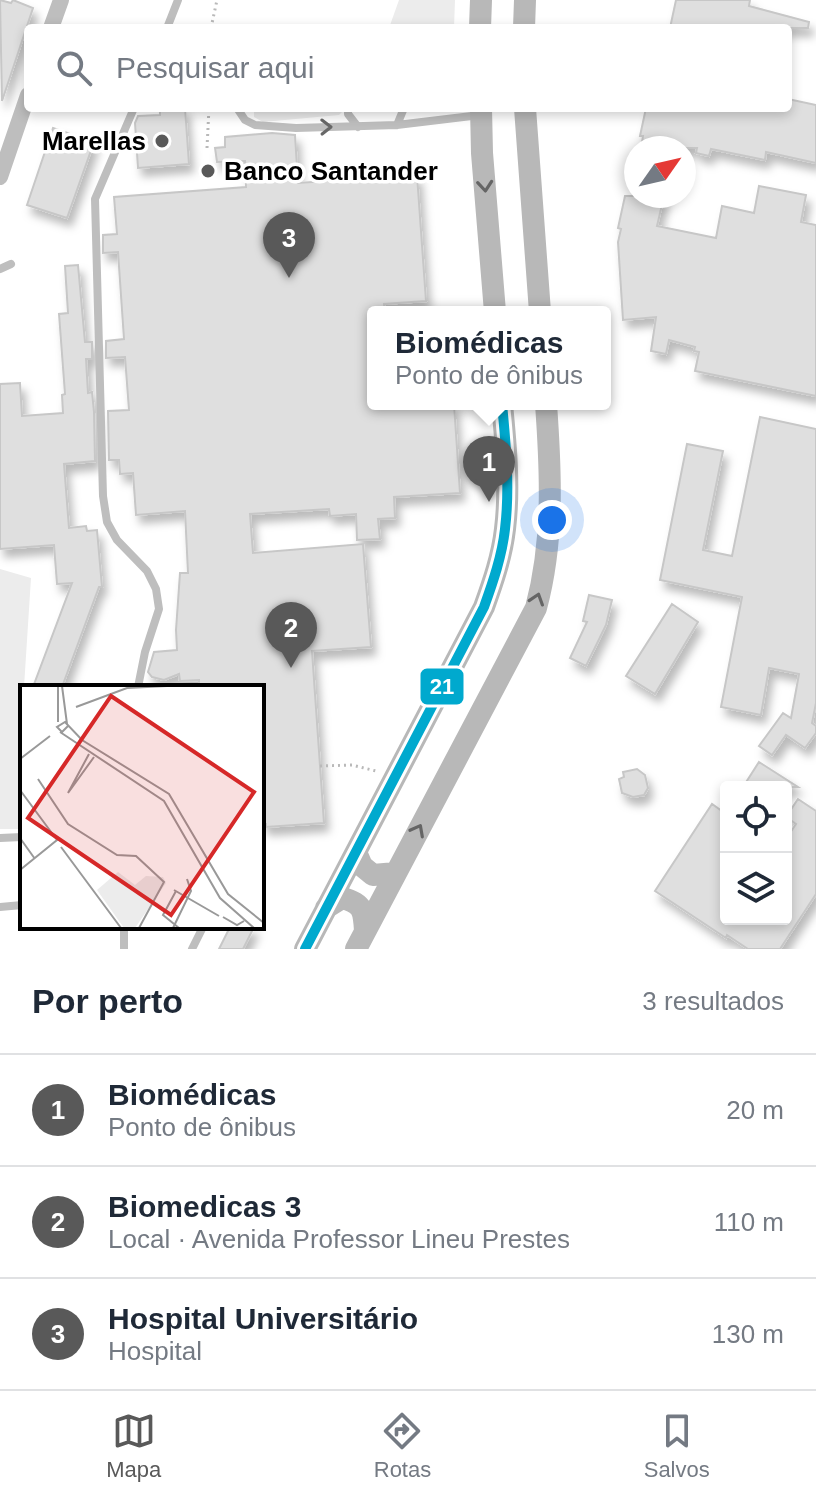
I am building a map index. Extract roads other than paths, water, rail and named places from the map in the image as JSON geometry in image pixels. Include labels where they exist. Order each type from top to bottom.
[{"type":"street","points":[[52,24],[61,0]]},
{"type":"street","points":[[480,24],[481,0]]},
{"type":"street","points":[[524,24],[525,0]]},
{"type":"street","points":[[0,177],[24,107]]},
{"type":"street","points":[[481,112],[495,306]]},
{"type":"street","points":[[525,112],[540,306]]},
{"type":"street","points":[[305,949],[484,607],[499,564],[507,509],[502,410]]},
{"type":"street","points":[[360,940],[536,608],[546,567],[552,480],[546,410]]},
{"type":"street","points":[[356,852],[362,866],[373,875],[396,873]]},
{"type":"street","points":[[326,908],[342,898],[357,902],[364,911],[360,940]]},
{"type":"lane","points":[[169,24],[178,0]]},
{"type":"lane","points":[[132,112],[95,199],[95,260],[103,496],[107,522],[117,540],[147,571],[156,589],[159,609],[138,685]]},
{"type":"lane","points":[[240,112],[245,120],[255,125],[296,128],[397,125],[475,112]]},
{"type":"lane","points":[[348,112],[358,127]]},
{"type":"lane","points":[[397,125],[402,112]]},
{"type":"lane","points":[[0,269],[11,264]]},
{"type":"lane","points":[[0,838],[20,837]]},
{"type":"lane","points":[[0,907],[20,905]]},
{"type":"lane","points":[[192,949],[202,929]]},
{"type":"place","name":"Marellas","points":[[162,141]]},
{"type":"place","name":"Banco Santander","points":[[208,171]]},
{"type":"place","name":"Hospital Universitário","points":[[289,278]]},
{"type":"place","name":"Biomédicas","points":[[489,502]]},
{"type":"place","name":"Biomedicas 3","points":[[291,668]]}]
